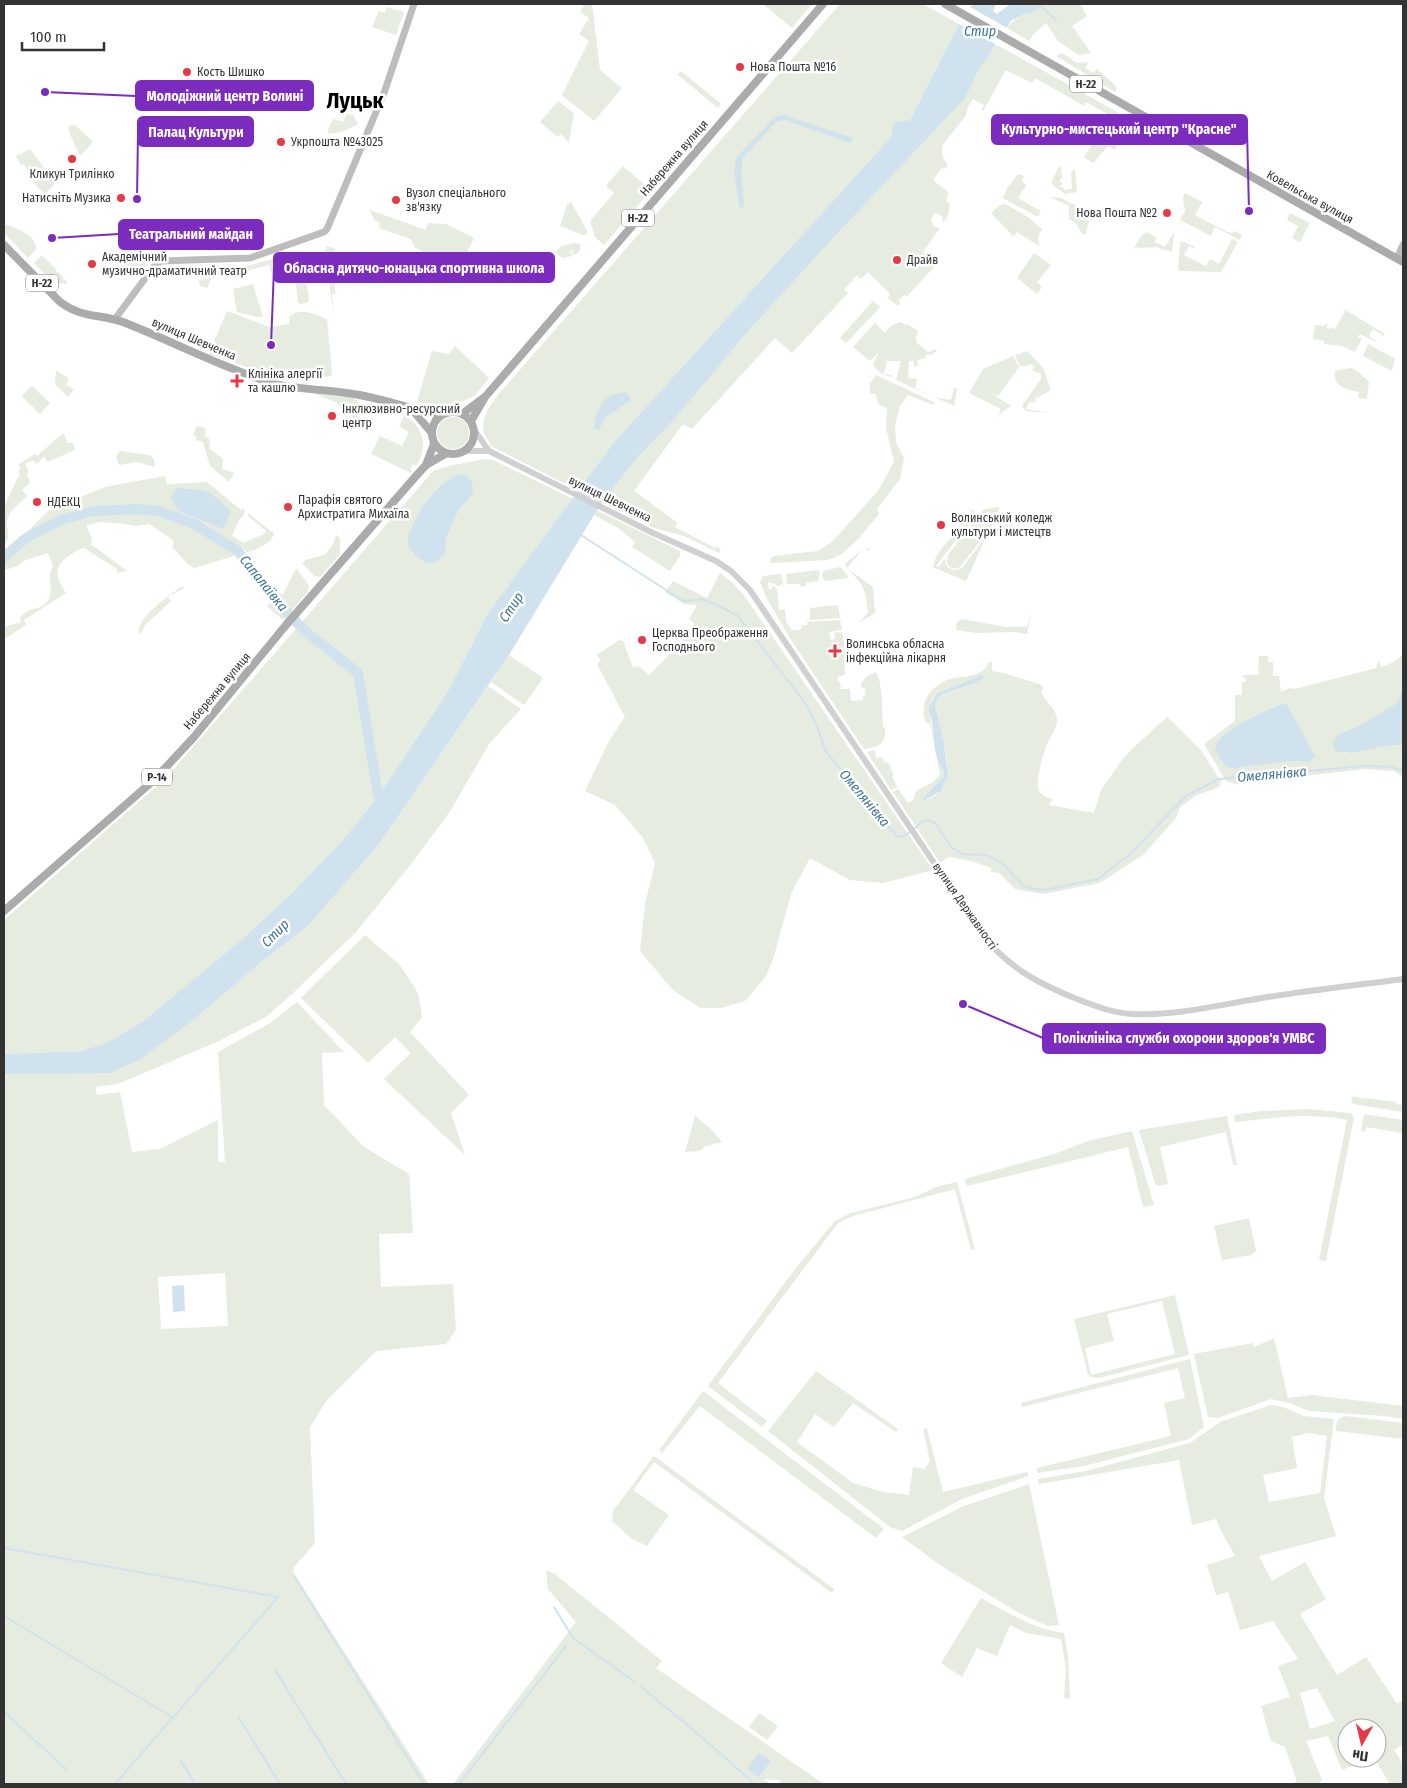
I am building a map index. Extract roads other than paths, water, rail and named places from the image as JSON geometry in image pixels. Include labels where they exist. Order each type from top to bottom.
[{"type":"main road","points":[[115,319],[155,265],[161,261],[250,258],[324,232],[327,229],[384,93],[414,4]]},
{"type":"main road","name":"Набережна вулиця","points":[[471,422],[485,397],[823,4]]},
{"type":"main road","name":"Ковельська вулиця","points":[[945,4],[1400,260]]},
{"type":"main road","points":[[1400,260],[1403,245]]},
{"type":"main road","name":"Н-22","points":[[4,246],[60,302],[70,309],[83,315],[115,319]]},
{"type":"main road","name":"вулиця Шевченка","points":[[115,319],[272,383],[348,393],[439,416]]},
{"type":"main road","name":"Набережна вулиця","points":[[462,414],[485,397]]},
{"type":"main road","points":[[411,408],[431,432],[434,444],[445,454],[456,455],[466,451],[473,442],[475,431],[471,422],[462,414]]},
{"type":"main road","name":"Н-22","points":[[439,416],[450,412],[462,414]]},
{"type":"main road","points":[[431,432],[433,424],[439,416]]},
{"type":"main road","name":"Набережна вулиця","points":[[426,465],[434,444]]},
{"type":"main road","name":"Набережна вулиця","points":[[4,911],[154,780],[194,736],[288,622],[426,465],[445,454]]},
{"type":"street","name":"вулиця Шевченка","points":[[475,431],[489,451],[652,532],[722,564]]},
{"type":"street","name":"вулиця Шевченка","points":[[466,451],[489,451]]},
{"type":"street","name":"вулиця Державності","points":[[722,564],[750,590],[984,938],[1002,957],[1039,983],[1103,1009],[1132,1014],[1180,1012],[1269,997],[1403,979]]},
{"type":"water","name":"Стир","points":[[975,4],[996,4],[993,11],[997,14],[1010,4],[1045,4],[1036,11],[1011,21],[978,71],[965,98],[748,331],[677,416],[637,458],[602,502],[509,655],[379,844],[308,926],[260,963],[192,1021],[139,1060],[110,1073],[4,1074],[4,1054],[82,1051],[106,1043],[142,1022],[241,940],[288,897],[343,840],[378,796],[447,693],[488,613],[615,441],[891,137],[894,123],[910,120],[959,24],[970,7]]},
{"type":"water","points":[[783,115],[853,138],[850,143],[785,120],[776,122],[743,158],[741,171],[744,205],[740,210],[734,172],[736,158],[775,117]]},
{"type":"water","points":[[624,392],[629,395],[631,400],[606,417],[599,429],[594,429],[595,419],[604,401],[612,395]]},
{"type":"water","points":[[457,474],[467,476],[472,481],[473,493],[458,511],[446,538],[445,552],[436,562],[426,563],[416,556],[408,545],[408,536],[422,507],[439,487]]},
{"type":"water","points":[[177,488],[202,490],[218,499],[231,512],[223,529],[179,511],[171,496]]},
{"type":"water","points":[[982,675],[983,679],[946,692],[937,701],[935,706],[944,742],[948,776],[941,791],[922,802],[944,776],[935,750],[929,707],[937,693]]},
{"type":"water","points":[[1403,690],[1403,745],[1352,752],[1335,751],[1333,742],[1339,734],[1357,727],[1396,704]]},
{"type":"water","points":[[1284,704],[1287,705],[1315,756],[1308,762],[1289,761],[1233,768],[1226,767],[1215,751],[1216,744],[1221,738],[1247,720],[1268,709]]},
{"type":"water","points":[[184,1285],[185,1311],[173,1312],[172,1286]]},
{"type":"water","points":[[759,1753],[771,1761],[758,1778],[747,1769]]},
{"type":"waterway","points":[[1039,4],[1056,20]]},
{"type":"waterway","name":"Сапалаївка","points":[[4,557],[26,538],[63,519],[94,511],[141,509],[162,512],[194,524],[238,551],[275,600],[305,631],[358,673],[378,796],[388,804]]},
{"type":"waterway","name":"Омелянівка","points":[[581,535],[680,599],[684,601],[701,599],[738,616],[806,704],[817,726],[826,752],[897,836],[902,837],[910,832]]},
{"type":"waterway","name":"Омелянівка","points":[[914,829],[922,822],[928,820],[935,823],[951,847],[963,854],[991,857],[1005,866],[1023,886],[1045,890],[1098,879],[1129,855],[1186,796],[1219,779],[1365,766],[1391,767],[1403,771]]},
{"type":"waterway","points":[[4,1548],[278,1597],[115,1784]]},
{"type":"waterway","points":[[294,1576],[424,1784]]},
{"type":"waterway","points":[[554,1607],[573,1638],[635,1682]]},
{"type":"waterway","points":[[4,1616],[172,1717]]},
{"type":"waterway","points":[[459,1784],[566,1646]]},
{"type":"waterway","points":[[275,1670],[346,1784]]},
{"type":"waterway","points":[[640,1686],[755,1784]]},
{"type":"waterway","points":[[4,1712],[66,1769]]},
{"type":"waterway","points":[[239,1718],[280,1784]]},
{"type":"waterway","points":[[181,1761],[195,1784]]},
{"type":"place","name":"Нова Пошта №16","points":[[740,67]]},
{"type":"place","name":"Кость Шишко","points":[[187,72]]},
{"type":"place","name":"Молодіжний центр Волині","points":[[45,92]]},
{"type":"place","name":"Укрпошта №43025","points":[[281,142]]},
{"type":"place","name":"Кликун Трилінко","points":[[72,159]]},
{"type":"place","name":"Натисніть Музика","points":[[121,198]]},
{"type":"place","name":"Палац Культури","points":[[137,199]]},
{"type":"place","name":"Вузол спеціального зв'язку","points":[[396,200]]},
{"type":"place","name":"Культурно-мистецький центр \"Красне\"","points":[[1249,211]]},
{"type":"place","name":"Нова Пошта №2","points":[[1167,213]]},
{"type":"place","name":"Театральний майдан","points":[[52,238]]},
{"type":"place","name":"Драйв","points":[[897,260]]},
{"type":"place","name":"Академічний музично-драматичний театр","points":[[92,264]]},
{"type":"place","name":"Обласна дитячо-юнацька спортивна школа","points":[[271,345]]},
{"type":"place","name":"Клініка алергії та кашлю","points":[[237,381]]},
{"type":"place","name":"Інклюзивно-ресурсний центр","points":[[332,416]]},
{"type":"place","name":"НДЕКЦ","points":[[37,502]]},
{"type":"place","name":"Парафія святого Архистратига Михаїла","points":[[288,507]]},
{"type":"place","name":"Волинський коледж культури і мистецтв","points":[[941,525]]},
{"type":"place","name":"Церква Преображення Господнього","points":[[642,640]]},
{"type":"place","name":"Волинська обласна інфекційна лікарня","points":[[835,651]]},
{"type":"place","name":"Поліклініка служби охорони здоров'я УМВС","points":[[963,1004]]},
{"type":"district","name":"Луцьк","points":[[355,100]]}]
